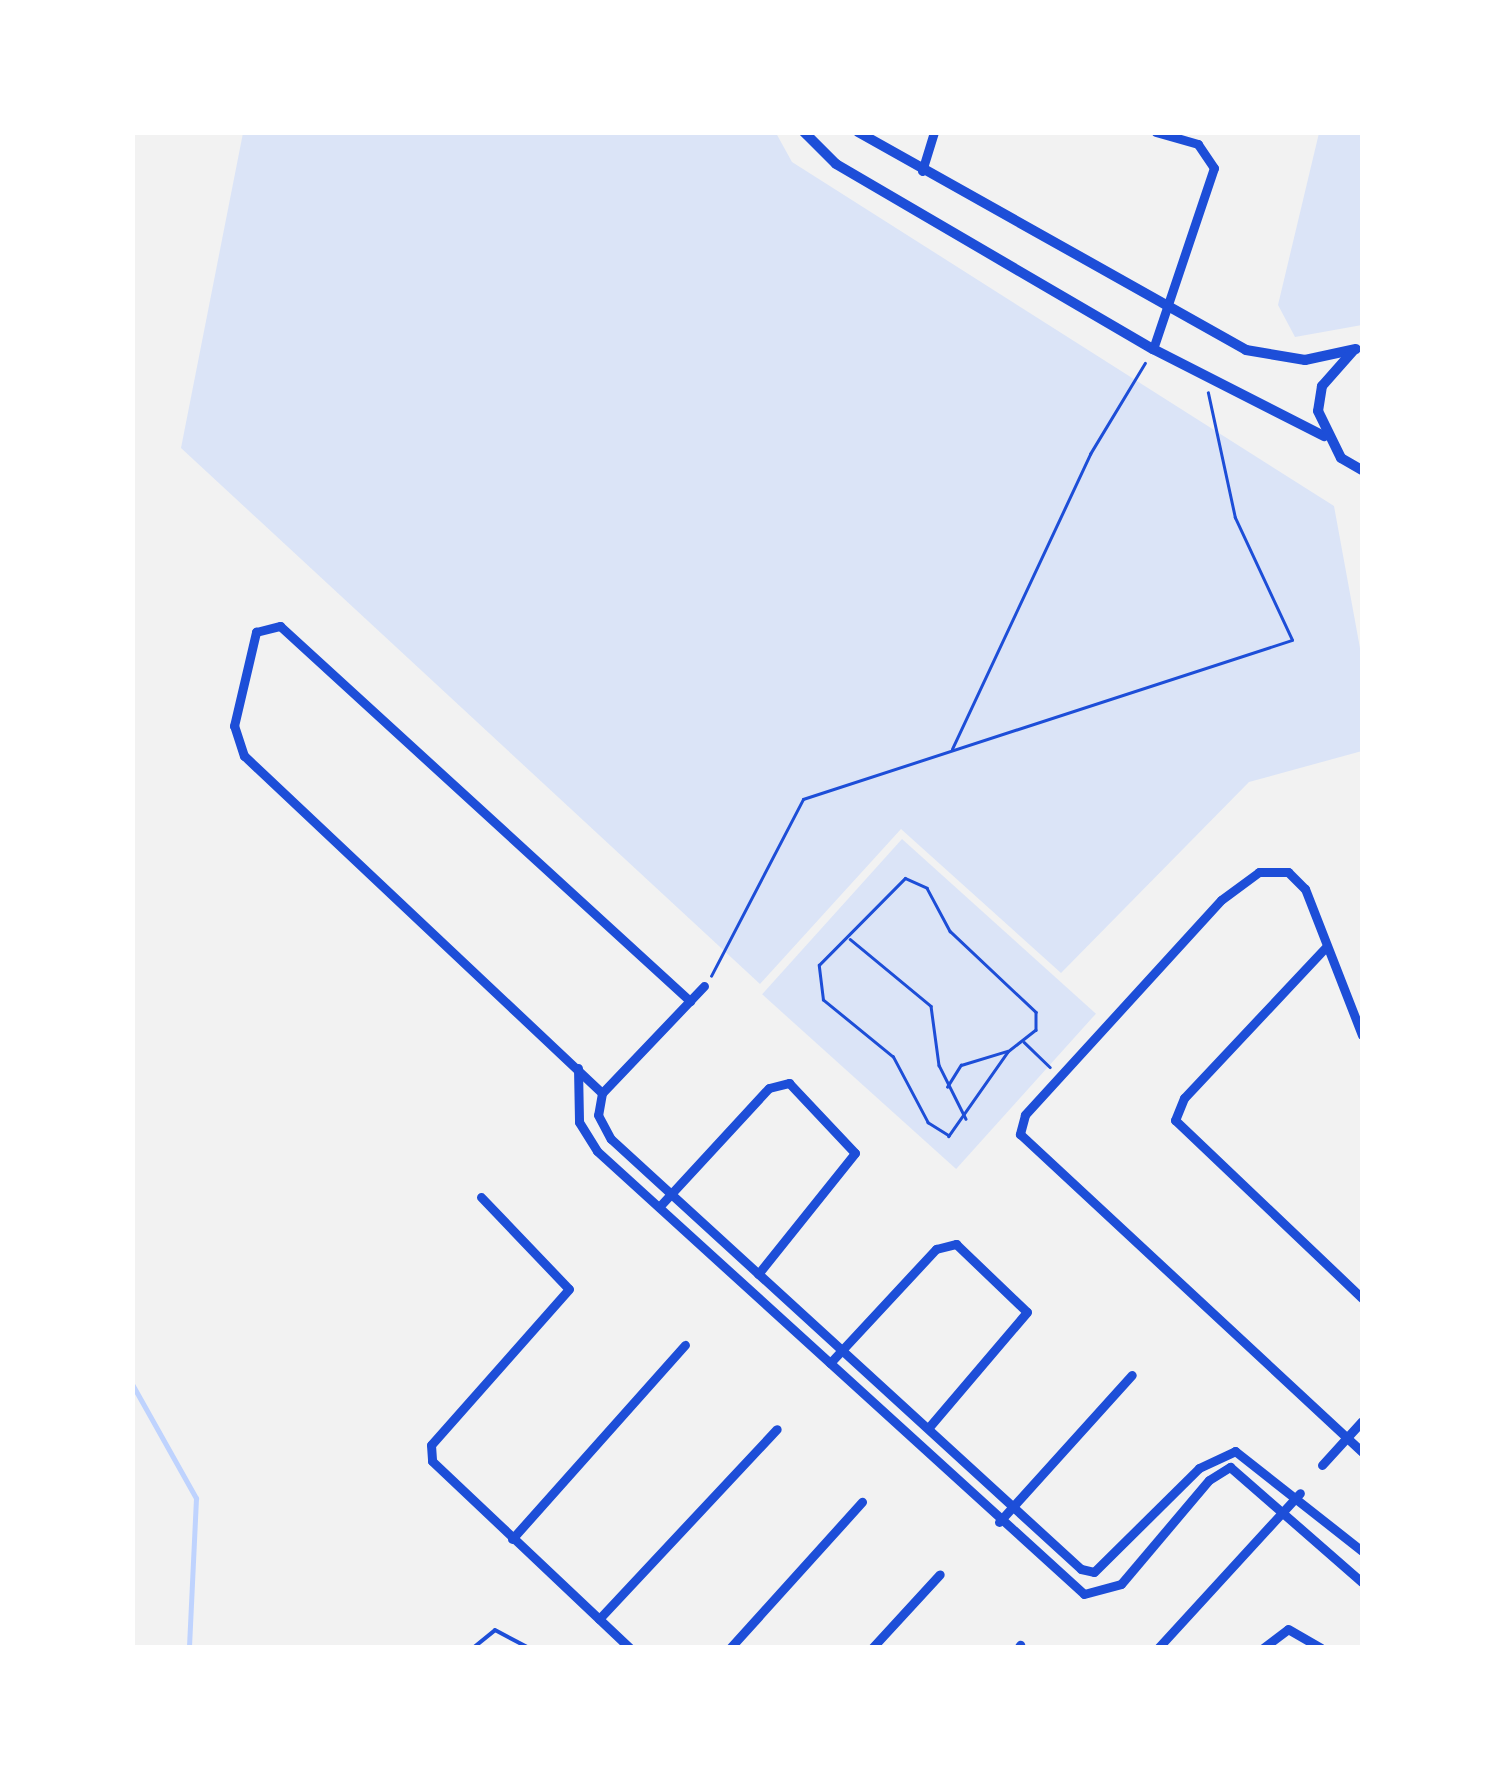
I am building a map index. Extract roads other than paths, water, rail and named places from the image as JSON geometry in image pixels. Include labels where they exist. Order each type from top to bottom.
[{"type":"street","points":[[804,132],[836,164],[1153,349],[1324,436],[1362,470]]},
{"type":"street","points":[[858,132],[1170,311],[1272,357],[1359,348]]},
{"type":"street","points":[[922,171],[934,132]]},
{"type":"street","points":[[1153,349],[1170,311],[1214,168],[1210,154],[1156,132]]},
{"type":"street","points":[[1324,436],[1322,386],[1359,348]]},
{"type":"street","points":[[602,1093],[244,756],[234,726],[256,632],[280,626],[690,1001]]},
{"type":"street","points":[[1362,1036],[1298,880],[1259,872],[1220,900],[1060,1076],[1020,1134],[1362,1452]]},
{"type":"street","points":[[1325,948],[1184,1098],[1174,1120],[1362,1298]]},
{"type":"street","points":[[704,986],[602,1093],[598,1115],[611,1139],[1012,1506],[1094,1572],[1098,1596]]},
{"type":"street","points":[[578,1068],[586,1138],[1072,1586],[1098,1596],[1121,1584],[1208,1480],[1230,1468],[1235,1451]]},
{"type":"street","points":[[659,1206],[769,1088],[789,1083],[855,1153],[758,1274]]},
{"type":"street","points":[[481,1197],[569,1289],[430,1454],[512,1539],[630,1648]]},
{"type":"street","points":[[830,1363],[944,1244],[956,1244],[1027,1312],[929,1427]]},
{"type":"street","points":[[512,1539],[685,1346]]},
{"type":"street","points":[[999,1522],[1132,1375]]},
{"type":"street","points":[[1322,1466],[1362,1421]]},
{"type":"street","points":[[599,1618],[777,1430]]},
{"type":"street","points":[[1094,1572],[1199,1468],[1235,1451]]},
{"type":"street","points":[[1235,1451],[1300,1493],[1362,1551]]},
{"type":"street","points":[[1230,1468],[1362,1582]]},
{"type":"street","points":[[1158,1648],[1300,1493]]},
{"type":"street","points":[[730,1648],[862,1502]]},
{"type":"street","points":[[872,1648],[940,1574]]},
{"type":"street","points":[[1263,1648],[1288,1629],[1320,1648]]},
{"type":"lane","points":[[473,1648],[495,1630],[530,1648]]},
{"type":"waterway","points":[[132,1384],[196,1498],[189,1648]]}]
